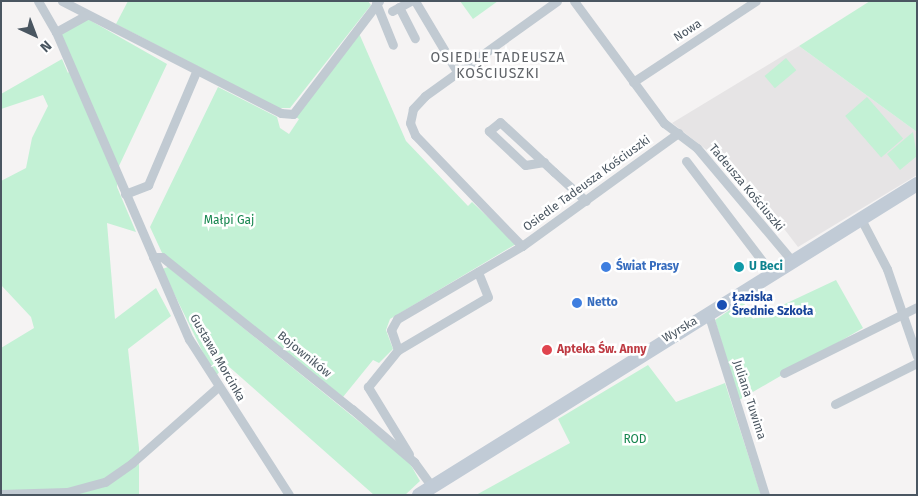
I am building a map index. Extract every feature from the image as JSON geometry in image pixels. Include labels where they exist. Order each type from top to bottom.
[{"type":"street","name":"Gustawa Morcinka","points":[[38,1],[56,32],[189,339],[289,495]]},
{"type":"street","points":[[62,1],[196,72],[281,114],[293,114],[378,2]]},
{"type":"street","points":[[411,1],[396,9],[415,38]]},
{"type":"street","points":[[415,1],[458,73]]},
{"type":"street","name":"Osiedle Tadeusza Kościuszki","points":[[557,1],[425,96],[413,109],[410,123],[415,135],[522,246],[678,133]]},
{"type":"street","points":[[574,1],[664,123],[678,133]]},
{"type":"street","name":"Nowa","points":[[634,82],[756,1]]},
{"type":"street","points":[[378,2],[394,46]]},
{"type":"street","points":[[56,32],[87,15]]},
{"type":"street","points":[[126,196],[148,185],[196,72]]},
{"type":"street","points":[[544,162],[526,165],[489,131],[500,122],[544,162],[586,201]]},
{"type":"street","name":"Tadeusza Kościuszki","points":[[678,133],[697,148],[793,262]]},
{"type":"street","points":[[686,161],[772,274]]},
{"type":"street","name":"Wyrska","points":[[420,495],[430,485],[917,184]]},
{"type":"street","points":[[861,219],[887,269],[917,356]]},
{"type":"street","points":[[398,350],[391,330],[397,319],[522,246]]},
{"type":"street","name":"Bojowników","points":[[153,257],[162,257],[414,462],[430,485]]},
{"type":"street","points":[[414,462],[368,387],[398,350],[488,297],[478,272]]},
{"type":"street","points":[[784,373],[901,313],[917,307]]},
{"type":"street","name":"Juliana Tuwima","points":[[708,313],[765,495]]},
{"type":"street","points":[[835,404],[917,363]]},
{"type":"street","points":[[1,494],[67,492],[105,482],[132,464],[218,387]]},
{"type":"shaded area","points":[[799,46],[917,132],[917,175],[798,247],[765,204],[754,204],[713,155],[672,123]]},
{"type":"green space","points":[[128,1],[368,1],[371,5],[290,108],[278,108],[116,24]]},
{"type":"green space","points":[[460,1],[498,1],[473,19]]},
{"type":"green space","points":[[870,1],[917,1],[917,132],[799,46]]},
{"type":"green space","points":[[86,18],[167,64],[119,166],[117,187],[136,232],[107,223],[115,319],[156,288],[171,316],[128,349],[139,448],[139,495],[1,495],[1,348],[34,328],[31,317],[1,285],[1,181],[26,168],[32,138],[48,106],[43,95],[1,109],[1,94],[62,59],[68,73],[74,64],[60,33]]},
{"type":"green space","name":"Małpi Gaj","points":[[358,31],[406,141],[468,206],[472,202],[516,244],[390,319],[386,330],[393,349],[379,363],[373,360],[343,397],[163,255],[150,227],[218,87],[277,117],[280,128],[289,134],[299,119],[294,116]]},
{"type":"green space","points":[[786,58],[796,70],[775,88],[765,76]]},
{"type":"green space","points":[[867,97],[903,139],[881,158],[845,116]]},
{"type":"green space","points":[[913,132],[917,156],[900,170],[887,154]]},
{"type":"green space","points":[[168,267],[409,462],[420,481],[405,495],[374,495],[226,364],[215,377],[162,269]]},
{"type":"green space","points":[[836,280],[863,328],[739,400],[715,320],[743,301],[753,319]]},
{"type":"green space","name":"ROD","points":[[648,365],[676,402],[725,383],[761,495],[476,495],[570,443],[558,419]]},
{"type":"place","name":"Świat Prasy","points":[[606,267]]},
{"type":"place","name":"U Beci","points":[[739,267]]},
{"type":"place","name":"Netto","points":[[577,303]]},
{"type":"place","name":"Łaziska Średnie Szkoła","points":[[722,305]]},
{"type":"place","name":"Apteka Św. Anny","points":[[547,350]]},
{"type":"district","name":"OSIEDLE TADEUSZA KOŚCIUSZKI","points":[[498,66]]}]
